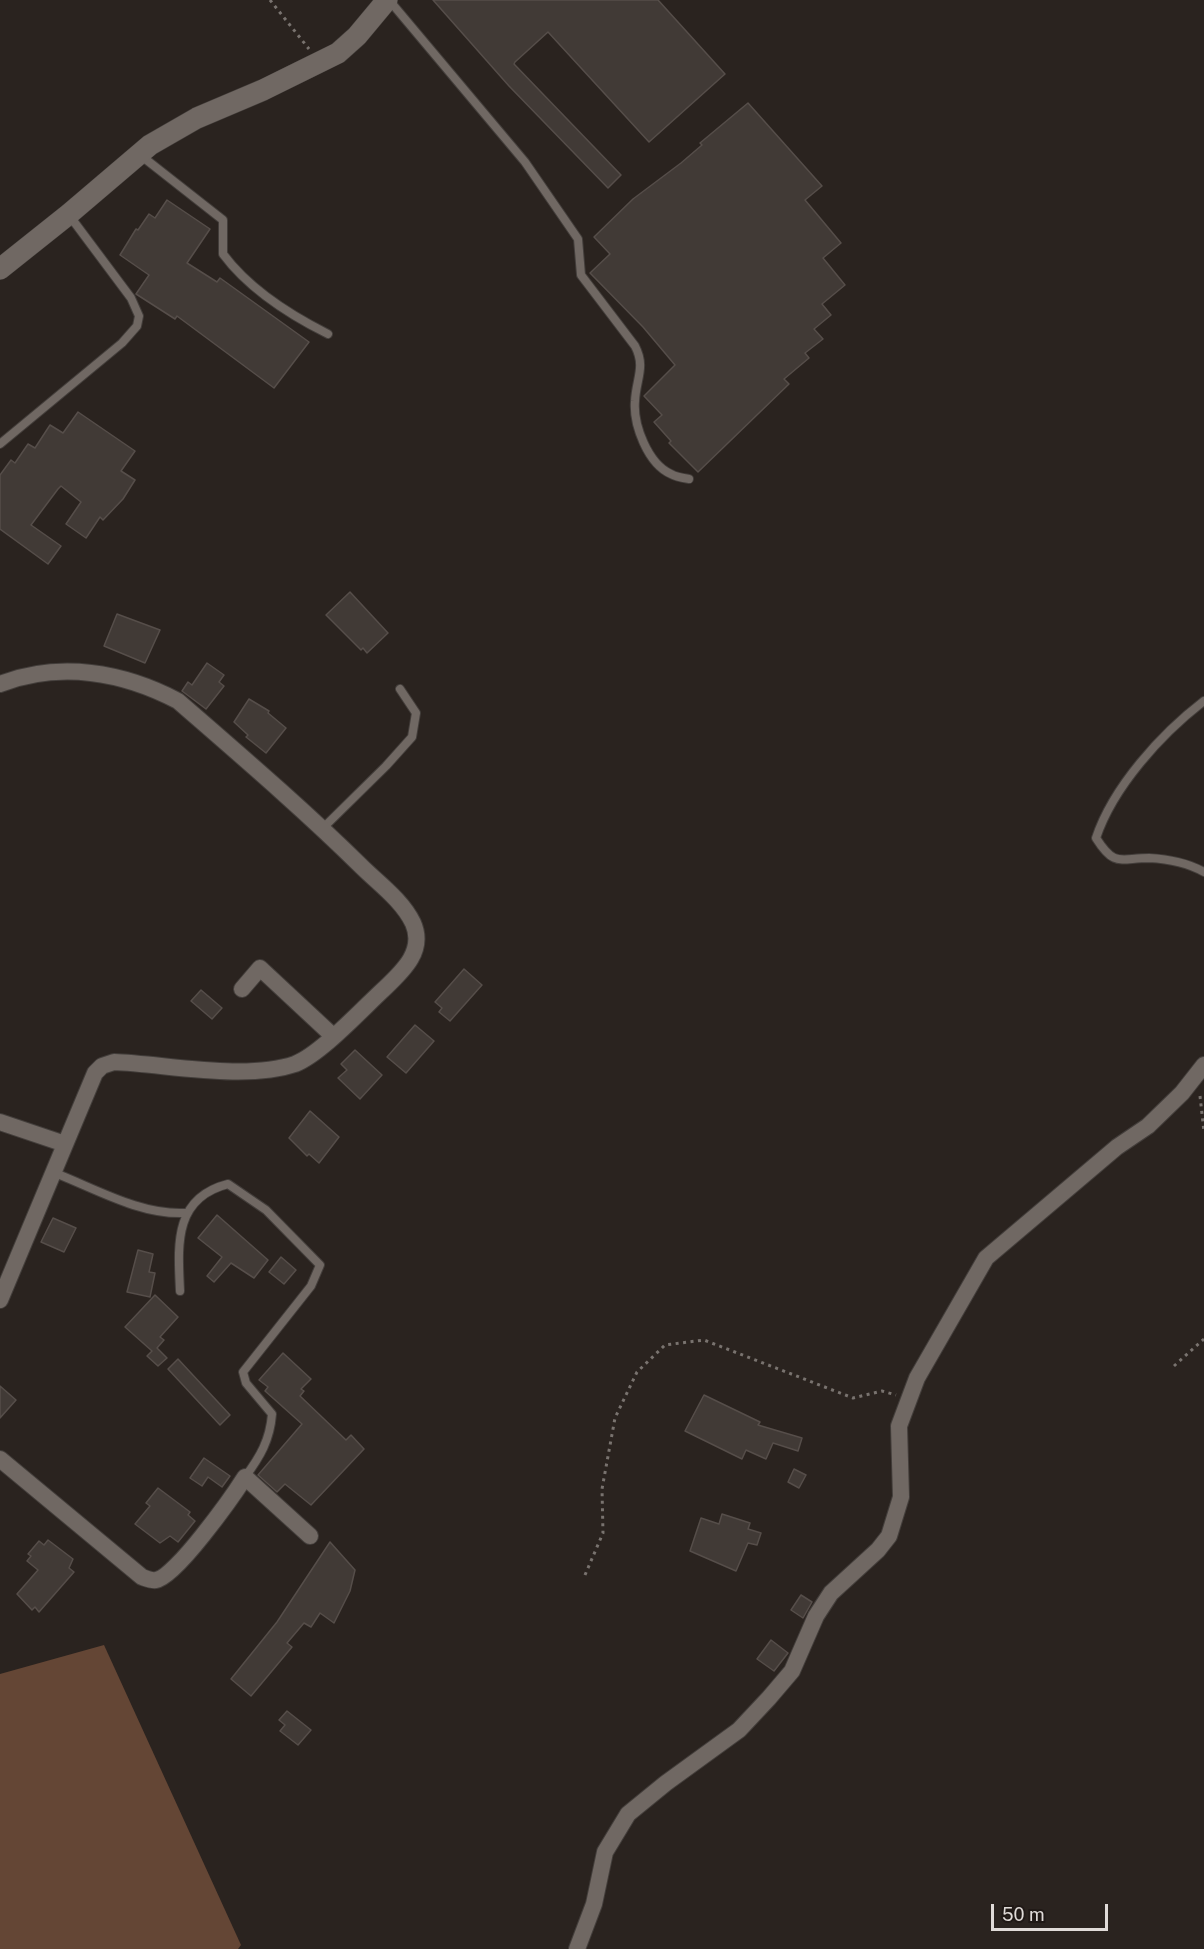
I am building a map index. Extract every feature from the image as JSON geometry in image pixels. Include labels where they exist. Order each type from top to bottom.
[{"type":"street","points":[[0,269],[69,214],[138,154],[197,118],[338,53],[357,36],[388,0]]},
{"type":"street","points":[[0,684],[16,678],[67,671],[117,677],[150,687],[178,701],[323,828],[401,905],[413,923],[418,941],[412,957],[398,975],[333,1036],[296,1064],[267,1070],[188,1070],[114,1062],[102,1066],[95,1073],[0,1300]]},
{"type":"street","points":[[242,989],[260,968],[333,1036]]},
{"type":"street","points":[[578,1949],[594,1904],[605,1852],[628,1814],[739,1730],[792,1671],[816,1616],[831,1593],[878,1550],[889,1536],[901,1497],[899,1426],[917,1378],[986,1258],[1117,1147],[1148,1126],[1201,1069]]},
{"type":"street","points":[[0,1122],[65,1144]]},
{"type":"street","points":[[0,1459],[142,1577],[156,1580],[169,1574],[206,1532],[245,1477],[310,1536]]},
{"type":"lane","points":[[388,0],[525,162],[578,240],[581,275],[635,346],[642,359],[634,403],[640,429],[650,455],[669,474],[689,479]]},
{"type":"lane","points":[[138,154],[223,220],[223,254],[241,276],[298,320],[328,334]]},
{"type":"lane","points":[[0,444],[122,343],[136,326],[140,316],[131,298],[69,214]]},
{"type":"lane","points":[[323,828],[412,737],[416,713],[400,688]]},
{"type":"lane","points":[[1204,701],[1142,762],[1113,798],[1096,838],[1111,857],[1125,861],[1147,858],[1166,860],[1204,872]]},
{"type":"lane","points":[[55,1173],[145,1209],[167,1214],[185,1213],[216,1187],[228,1184],[266,1210],[320,1265],[312,1286],[243,1372],[246,1383],[272,1414],[271,1431],[263,1452],[245,1477]]},
{"type":"lane","points":[[180,1291],[178,1252],[185,1213]]},
{"type":"path","points":[[270,0],[319,62]]},
{"type":"path","points":[[1201,1069],[1204,1132]]},
{"type":"path","points":[[1174,1366],[1204,1339]]},
{"type":"path","points":[[585,1575],[603,1533],[602,1489],[615,1418],[637,1372],[665,1345],[704,1340],[853,1398],[882,1391],[909,1399]]},
{"type":"shaded area","points":[[104,1645],[241,1945],[238,1949],[0,1949],[0,1674]]},
{"type":"building","points":[[433,0],[658,0],[725,74],[649,142],[548,32],[515,62],[514,64],[621,175],[608,188],[509,86]]},
{"type":"building","points":[[748,103],[822,186],[805,200],[841,243],[823,258],[845,285],[822,304],[831,315],[814,329],[823,339],[805,353],[809,358],[784,379],[789,384],[698,472],[669,443],[671,441],[654,422],[662,415],[644,396],[675,365],[643,327],[590,273],[610,254],[594,237],[633,199],[681,163],[702,145],[700,143]]},
{"type":"building","points":[[167,200],[210,229],[187,263],[217,282],[220,278],[309,342],[274,388],[177,316],[175,319],[136,294],[149,275],[120,255],[136,229],[138,230],[149,214],[155,218]]},
{"type":"building","points":[[78,412],[135,451],[121,471],[135,480],[123,499],[103,520],[100,517],[86,538],[66,524],[81,502],[61,486],[31,525],[61,546],[48,564],[0,529],[0,475],[11,460],[15,463],[28,444],[35,448],[50,425],[63,433]]},
{"type":"building","points":[[350,592],[388,633],[367,653],[363,648],[361,650],[326,615]]},
{"type":"building","points":[[117,614],[160,630],[145,663],[104,646]]},
{"type":"building","points":[[207,663],[224,675],[219,682],[224,686],[206,709],[182,691],[188,682],[192,685]]},
{"type":"building","points":[[249,699],[269,711],[268,713],[286,728],[266,753],[246,737],[248,735],[234,722]]},
{"type":"building","points":[[464,969],[482,985],[450,1021],[439,1012],[442,1008],[435,1002]]},
{"type":"building","points":[[201,990],[222,1008],[212,1019],[191,1001]]},
{"type":"building","points":[[415,1025],[434,1041],[406,1073],[387,1057]]},
{"type":"building","points":[[355,1050],[382,1075],[360,1099],[338,1078],[347,1070],[341,1064]]},
{"type":"building","points":[[310,1111],[339,1137],[319,1163],[309,1154],[307,1156],[289,1138]]},
{"type":"building","points":[[217,1215],[268,1260],[254,1278],[231,1263],[214,1282],[207,1276],[222,1257],[198,1238]]},
{"type":"building","points":[[53,1218],[76,1228],[64,1252],[41,1242]]},
{"type":"building","points":[[138,1250],[153,1254],[149,1272],[155,1273],[150,1297],[127,1292]]},
{"type":"building","points":[[281,1257],[296,1270],[284,1284],[269,1272]]},
{"type":"building","points":[[155,1295],[178,1317],[160,1337],[164,1340],[157,1348],[167,1358],[158,1366],[147,1356],[152,1351],[125,1327]]},
{"type":"building","points":[[283,1353],[311,1379],[301,1389],[304,1391],[300,1396],[346,1440],[351,1435],[364,1449],[311,1505],[285,1484],[277,1492],[258,1475],[302,1424],[265,1391],[268,1387],[259,1380]]},
{"type":"building","points":[[178,1359],[230,1415],[220,1425],[168,1369]]},
{"type":"building","points":[[0,1386],[16,1400],[0,1418]]},
{"type":"building","points":[[704,1395],[760,1422],[758,1425],[802,1438],[798,1451],[773,1443],[766,1459],[746,1450],[742,1459],[685,1431]]},
{"type":"building","points":[[204,1458],[230,1476],[222,1487],[208,1477],[202,1486],[190,1478]]},
{"type":"building","points":[[794,1469],[806,1475],[799,1488],[788,1482]]},
{"type":"building","points":[[158,1488],[190,1512],[188,1515],[195,1521],[178,1542],[170,1536],[160,1543],[135,1524],[150,1506],[146,1503]]},
{"type":"building","points":[[722,1514],[750,1523],[748,1529],[761,1533],[757,1545],[748,1543],[736,1571],[690,1551],[701,1518],[719,1524]]},
{"type":"building","points":[[48,1540],[73,1559],[69,1568],[74,1572],[39,1612],[35,1607],[32,1610],[17,1594],[38,1570],[27,1561],[31,1556],[28,1554],[39,1541],[44,1545]]},
{"type":"building","points":[[330,1542],[355,1570],[350,1591],[334,1623],[320,1613],[311,1627],[304,1623],[287,1643],[292,1647],[251,1696],[231,1679],[277,1622]]},
{"type":"building","points":[[801,1595],[812,1602],[803,1618],[791,1610]]},
{"type":"building","points":[[771,1640],[788,1653],[774,1671],[757,1659]]},
{"type":"building","points":[[287,1711],[311,1730],[298,1745],[280,1731],[285,1725],[279,1720]]}]
